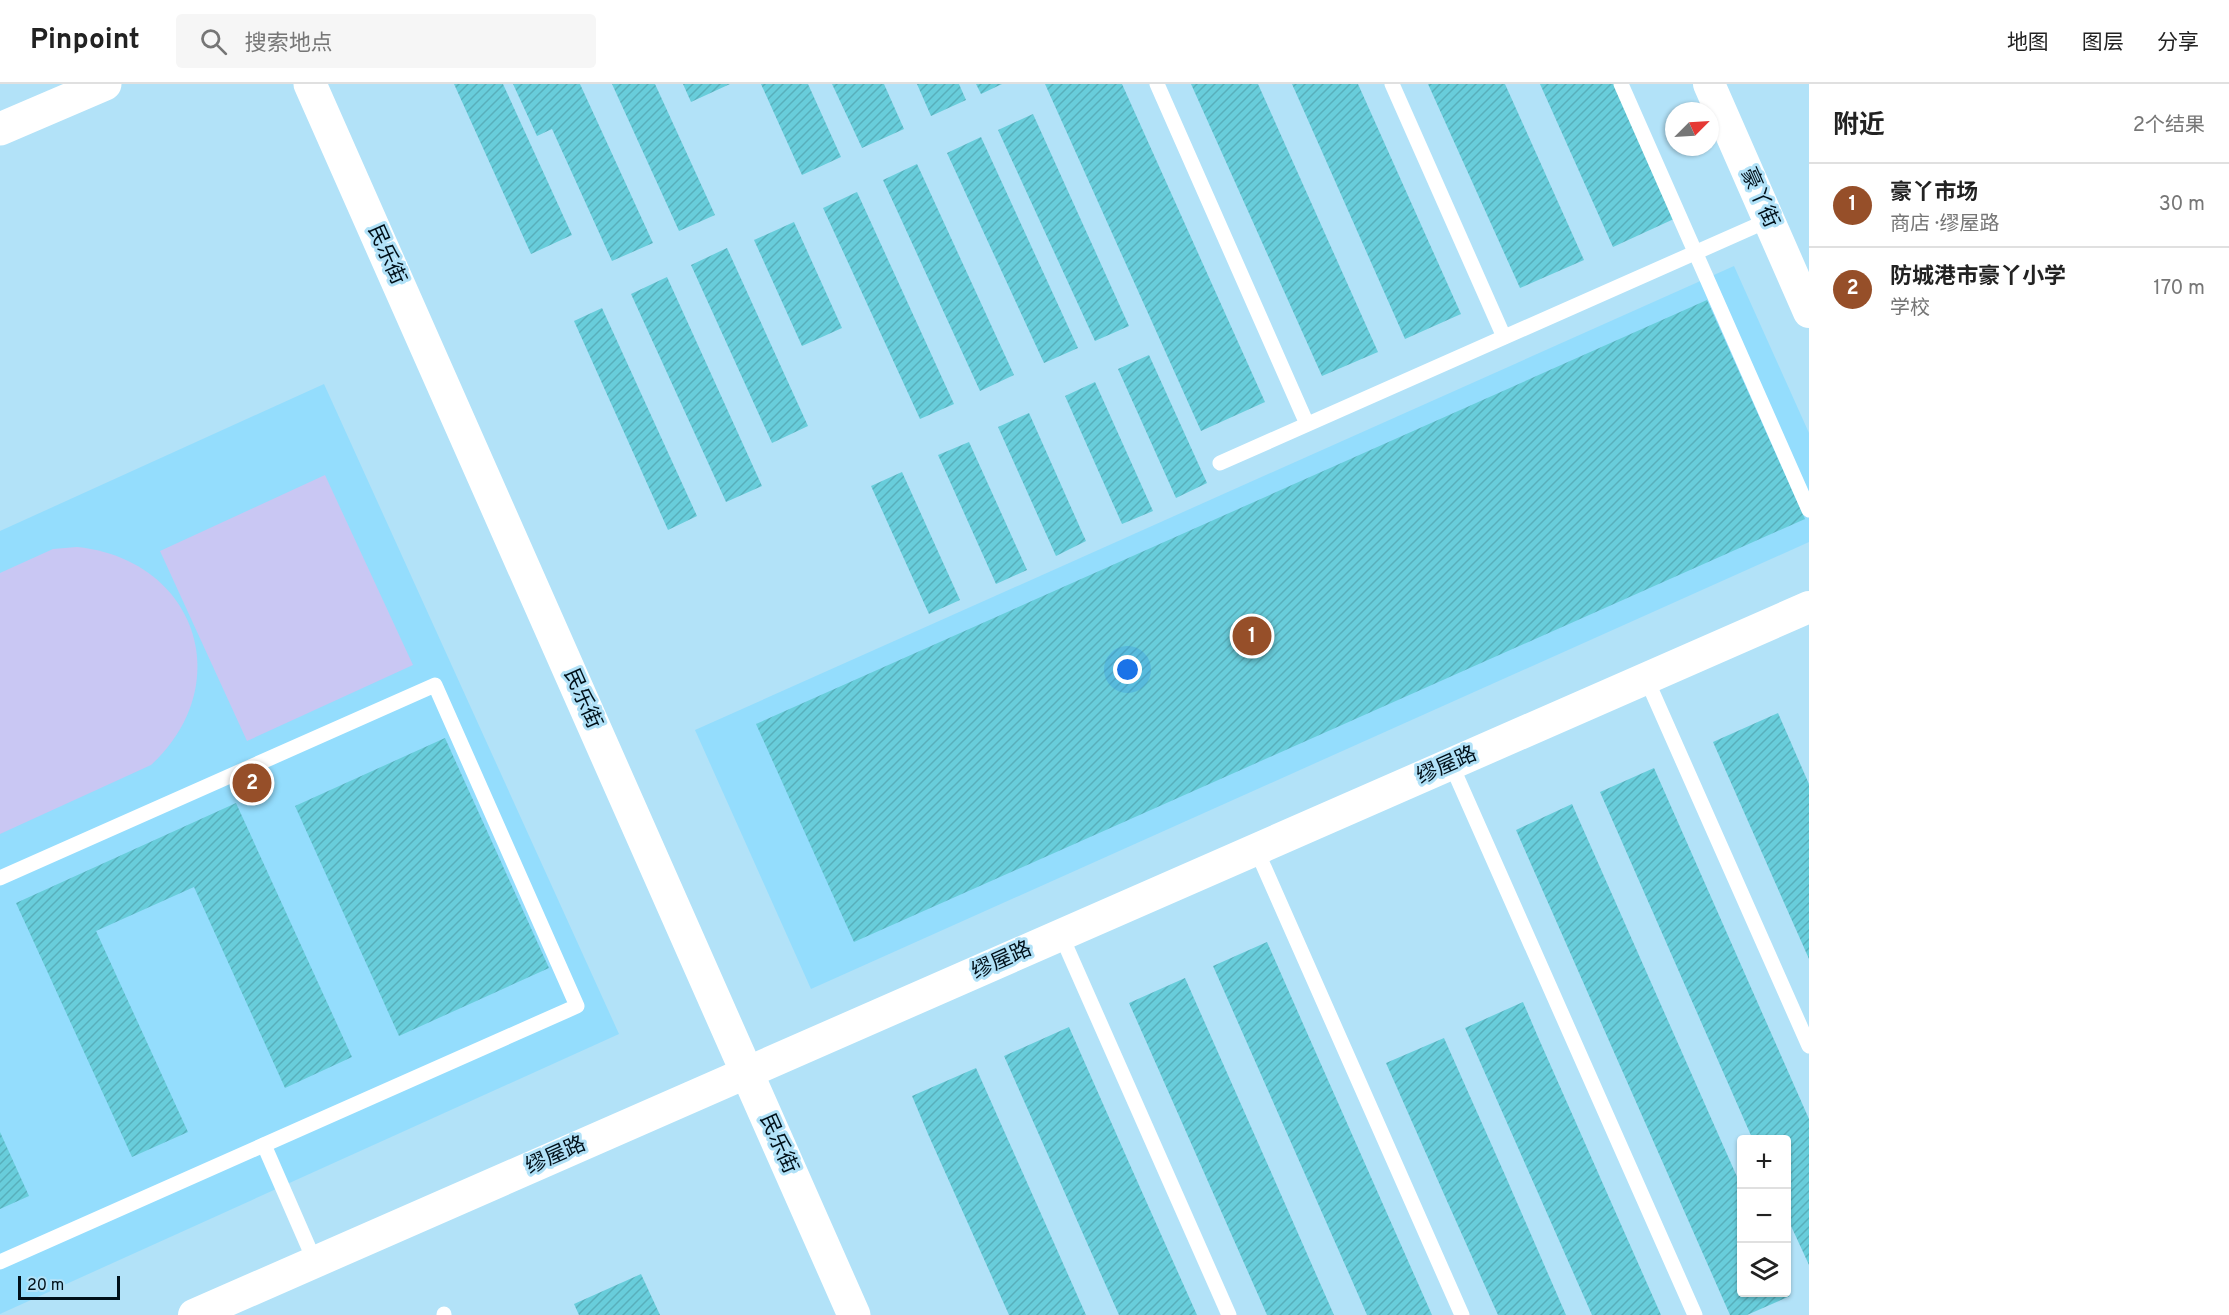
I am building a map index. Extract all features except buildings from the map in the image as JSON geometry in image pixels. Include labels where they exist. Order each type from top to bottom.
[{"type":"street","points":[[0,129],[105,84]]},
{"type":"street","name":"民乐街","points":[[310,84],[854,1315]]},
{"type":"street","name":"豪丫街","points":[[1709,84],[1809,312]]},
{"type":"street","name":"缪屋路","points":[[194,1315],[1809,607]]},
{"type":"lane","points":[[1157,84],[1307,424]]},
{"type":"lane","points":[[1392,84],[1504,337]]},
{"type":"lane","points":[[1621,84],[1809,510]]},
{"type":"lane","points":[[1220,463],[1769,220]]},
{"type":"lane","points":[[1646,678],[1809,1046]]},
{"type":"lane","points":[[0,878],[435,685],[577,1006],[0,1262]]},
{"type":"lane","points":[[1451,764],[1695,1315]]},
{"type":"lane","points":[[1256,849],[1462,1315]]},
{"type":"lane","points":[[1061,935],[1229,1315]]},
{"type":"lane","points":[[264,1145],[315,1262]]},
{"type":"shaded area","points":[[1734,266],[1809,433],[1809,542],[811,989],[695,730]]},
{"type":"shaded area","points":[[324,384],[619,1034],[0,1314],[0,531]]},
{"type":"shaded area","points":[[325,475],[413,665],[247,741],[160,551]]},
{"type":"shaded area","points":[[77,547],[118,556],[151,575],[175,600],[191,630],[197,663],[193,698],[178,733],[151,765],[0,834],[0,573],[53,549]]},
{"type":"place","name":"豪丫市场","points":[[1252,636]]},
{"type":"place","name":"防城港市豪丫小学","points":[[252,783]]}]
